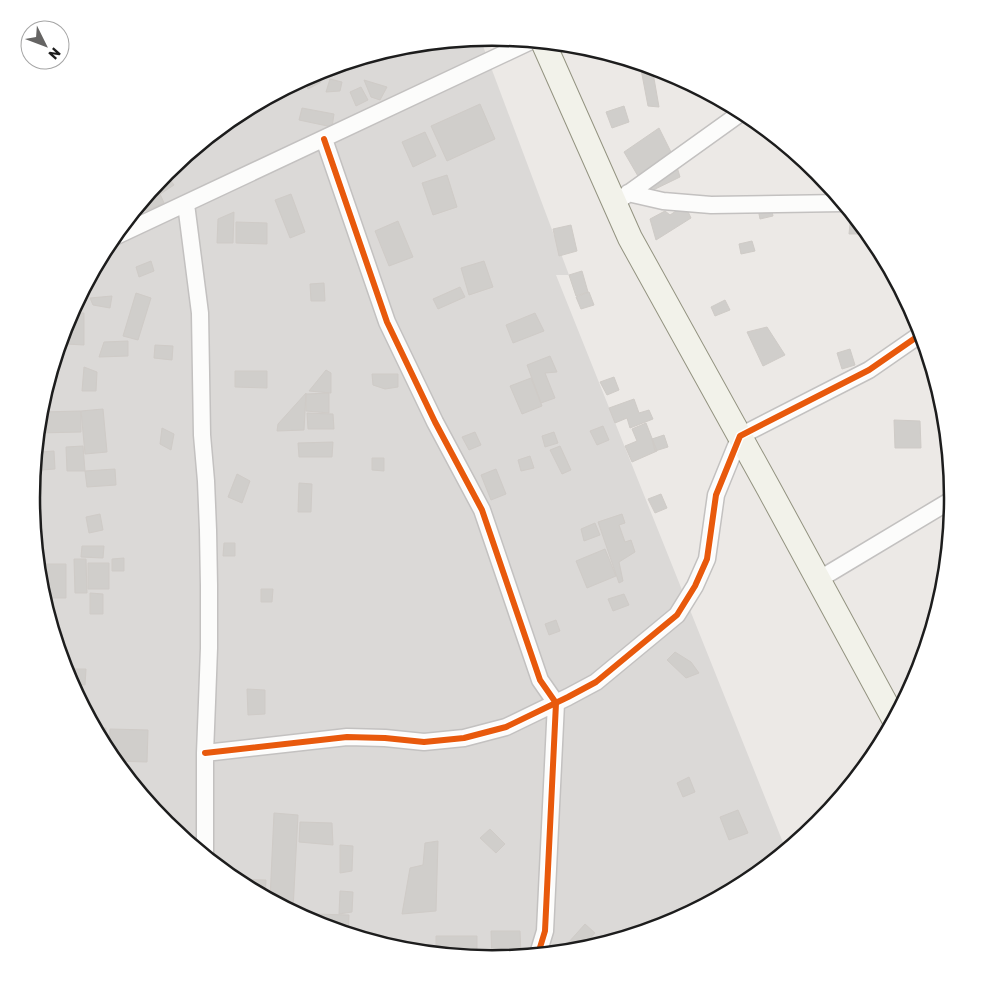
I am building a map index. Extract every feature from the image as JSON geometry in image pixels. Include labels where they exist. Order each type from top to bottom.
[{"type":"street","points":[[130,227],[186,204],[519,47]]},
{"type":"street","points":[[547,50],[621,198],[630,238],[890,712]]},
{"type":"street","points":[[621,198],[735,117]]},
{"type":"street","points":[[324,139],[387,322],[435,422],[482,510],[540,680],[556,703],[545,931],[540,947]]},
{"type":"street","points":[[621,198],[711,205],[835,203]]},
{"type":"street","points":[[186,204],[200,313],[202,434],[207,510],[209,640],[205,754],[205,847]]},
{"type":"street","points":[[205,754],[347,737],[424,742],[464,738],[506,727],[568,698],[596,682],[677,615],[695,586],[707,559],[716,495],[740,436],[868,370],[915,338]]},
{"type":"street","points":[[818,580],[944,505]]},
{"type":"shaded area","points":[[483,46],[569,275],[556,275],[783,843],[743,874],[692,903],[665,916],[609,935],[551,946],[492,950],[433,946],[375,935],[319,916],[292,903],[241,874],[217,857],[172,818],[152,796],[116,749],[101,724],[74,671],[64,643],[55,615],[44,557],[41,528],[41,468],[44,439],[55,381],[74,325],[101,272],[133,223],[172,178],[217,139],[266,107],[319,80],[375,61],[433,50]]},
{"type":"building","points":[[641,72],[654,76],[659,107],[648,106]]},
{"type":"building","points":[[330,79],[342,82],[340,91],[326,92]]},
{"type":"building","points":[[320,80],[321,82],[308,89],[307,86]]},
{"type":"building","points":[[364,80],[387,87],[380,100],[371,97]]},
{"type":"building","points":[[361,87],[368,100],[356,106],[350,92]]},
{"type":"building","points":[[480,104],[495,139],[447,161],[431,126]]},
{"type":"building","points":[[624,106],[629,122],[612,128],[606,112]]},
{"type":"building","points":[[302,108],[334,114],[332,127],[299,120]]},
{"type":"building","points":[[659,128],[675,160],[642,183],[624,152]]},
{"type":"building","points":[[425,132],[436,156],[413,167],[402,142]]},
{"type":"building","points":[[675,160],[680,177],[649,192],[642,183]]},
{"type":"building","points":[[447,175],[457,207],[433,215],[422,183]]},
{"type":"building","points":[[170,180],[174,185],[153,199]]},
{"type":"building","points":[[160,194],[164,203],[146,211],[145,208],[155,197]]},
{"type":"building","points":[[291,194],[305,232],[290,238],[275,200]]},
{"type":"building","points":[[685,205],[691,218],[656,240],[650,219],[665,211],[670,215]]},
{"type":"building","points":[[771,206],[773,216],[760,219],[758,209]]},
{"type":"building","points":[[234,212],[233,243],[217,243],[218,219]]},
{"type":"building","points":[[398,221],[413,257],[389,266],[375,231]]},
{"type":"building","points":[[236,222],[267,223],[267,244],[236,243]]},
{"type":"building","points":[[850,222],[859,234],[849,234]]},
{"type":"building","points":[[571,225],[577,251],[559,256],[553,229]]},
{"type":"building","points":[[752,241],[755,251],[741,254],[739,244]]},
{"type":"building","points":[[151,261],[154,271],[139,277],[136,267]]},
{"type":"building","points":[[484,261],[493,287],[469,295],[461,268]]},
{"type":"building","points":[[582,271],[588,292],[576,296],[569,275]]},
{"type":"building","points":[[324,283],[325,301],[311,301],[310,284]]},
{"type":"building","points":[[460,287],[465,297],[438,309],[433,299]]},
{"type":"building","points":[[589,292],[594,305],[581,309],[576,297]]},
{"type":"building","points":[[136,293],[151,298],[138,340],[123,336]]},
{"type":"building","points":[[112,296],[110,308],[93,305],[90,298]]},
{"type":"building","points":[[725,300],[730,310],[715,316],[711,307]]},
{"type":"building","points":[[80,313],[84,313],[84,345],[67,344]]},
{"type":"building","points":[[535,313],[544,331],[513,343],[506,325]]},
{"type":"building","points":[[767,327],[785,355],[763,366],[747,332]]},
{"type":"building","points":[[128,341],[128,356],[99,357],[104,342]]},
{"type":"building","points":[[155,345],[173,346],[172,360],[154,358]]},
{"type":"building","points":[[850,349],[855,365],[842,369],[837,353]]},
{"type":"building","points":[[550,356],[557,372],[545,373],[555,398],[541,403],[527,365]]},
{"type":"building","points":[[84,367],[97,372],[96,391],[82,391]]},
{"type":"building","points":[[326,370],[331,373],[331,393],[309,391]]},
{"type":"building","points":[[235,371],[267,371],[267,388],[235,387]]},
{"type":"building","points":[[372,374],[398,374],[398,387],[385,389],[373,385]]},
{"type":"building","points":[[614,377],[619,390],[607,395],[600,382]]},
{"type":"building","points":[[531,378],[542,406],[522,414],[510,386]]},
{"type":"building","points":[[306,393],[304,430],[277,431],[278,424]]},
{"type":"building","points":[[329,393],[329,413],[306,411],[306,394]]},
{"type":"building","points":[[634,399],[639,413],[649,410],[653,419],[630,428],[627,418],[615,423],[609,408]]},
{"type":"building","points":[[103,409],[107,452],[85,454],[81,411]]},
{"type":"building","points":[[81,411],[81,432],[45,433],[49,412]]},
{"type":"building","points":[[307,413],[333,414],[334,429],[308,429]]},
{"type":"building","points":[[894,420],[920,421],[921,448],[895,448]]},
{"type":"building","points":[[646,423],[657,451],[632,462],[625,446],[637,441],[632,429]]},
{"type":"building","points":[[603,426],[609,440],[597,445],[590,431]]},
{"type":"building","points":[[162,428],[174,434],[171,450],[160,444]]},
{"type":"building","points":[[475,432],[481,445],[469,450],[462,437]]},
{"type":"building","points":[[554,432],[558,443],[545,447],[542,436]]},
{"type":"building","points":[[664,435],[668,447],[655,451],[652,439]]},
{"type":"building","points":[[333,442],[332,457],[299,457],[298,443]]},
{"type":"building","points":[[83,446],[85,471],[67,471],[66,447]]},
{"type":"building","points":[[560,446],[571,470],[562,474],[550,450]]},
{"type":"building","points":[[54,451],[55,469],[41,470],[43,452]]},
{"type":"building","points":[[530,456],[534,468],[521,471],[518,460]]},
{"type":"building","points":[[372,458],[384,458],[384,471],[372,470]]},
{"type":"building","points":[[115,469],[116,485],[87,487],[85,471]]},
{"type":"building","points":[[496,469],[506,494],[491,500],[481,475]]},
{"type":"building","points":[[237,474],[250,481],[242,503],[228,497]]},
{"type":"building","points":[[299,483],[312,484],[311,512],[298,512]]},
{"type":"building","points":[[661,494],[667,508],[655,513],[648,499]]},
{"type":"building","points":[[100,514],[103,530],[89,533],[86,517]]},
{"type":"building","points":[[622,514],[625,523],[619,525],[625,542],[631,540],[635,552],[619,562],[623,581],[619,583],[598,522]]},
{"type":"building","points":[[595,523],[600,535],[584,541],[581,529]]},
{"type":"building","points":[[224,543],[235,543],[235,556],[223,556]]},
{"type":"building","points":[[82,546],[104,546],[103,558],[81,557]]},
{"type":"building","points":[[605,549],[616,576],[587,588],[576,561]]},
{"type":"building","points":[[124,558],[124,571],[112,571],[112,559]]},
{"type":"building","points":[[74,559],[86,559],[87,593],[75,593]]},
{"type":"building","points":[[88,563],[109,563],[109,589],[88,589]]},
{"type":"building","points":[[45,564],[66,564],[66,598],[51,598]]},
{"type":"building","points":[[261,589],[273,589],[272,602],[261,602]]},
{"type":"building","points":[[90,593],[103,594],[103,614],[90,614]]},
{"type":"building","points":[[624,594],[629,605],[613,611],[608,599]]},
{"type":"building","points":[[556,620],[560,631],[549,635],[545,624]]},
{"type":"building","points":[[675,652],[691,662],[699,673],[686,678],[667,660]]},
{"type":"building","points":[[74,669],[86,669],[85,685],[81,685]]},
{"type":"building","points":[[247,689],[265,690],[265,714],[248,715]]},
{"type":"building","points":[[110,729],[148,730],[147,762],[125,761],[110,738]]},
{"type":"building","points":[[689,777],[695,792],[683,797],[677,783]]},
{"type":"building","points":[[738,810],[748,833],[729,840],[720,817]]},
{"type":"building","points":[[274,813],[298,815],[293,904],[270,891]]},
{"type":"building","points":[[300,822],[332,823],[333,845],[299,842]]},
{"type":"building","points":[[490,829],[505,844],[496,853],[480,838]]},
{"type":"building","points":[[438,841],[436,911],[402,914],[410,868],[423,865],[425,843]]},
{"type":"building","points":[[340,845],[353,846],[352,871],[340,873]]},
{"type":"building","points":[[250,880],[266,880],[265,889]]},
{"type":"building","points":[[340,891],[353,892],[352,912],[339,914]]},
{"type":"building","points":[[315,914],[349,915],[348,926]]},
{"type":"building","points":[[585,924],[595,933],[589,939],[568,943]]},
{"type":"building","points":[[491,931],[520,931],[521,949],[492,950]]},
{"type":"building","points":[[436,936],[477,936],[477,950],[436,946]]},
{"type":"cycle path","points":[[324,139],[387,322],[435,422],[482,510],[540,680],[556,703],[545,931],[540,947]]},
{"type":"cycle path","points":[[205,753],[347,737],[424,742],[464,738],[506,727],[596,682],[677,615],[695,586],[707,559],[716,495],[740,436],[869,370],[915,338]]}]
